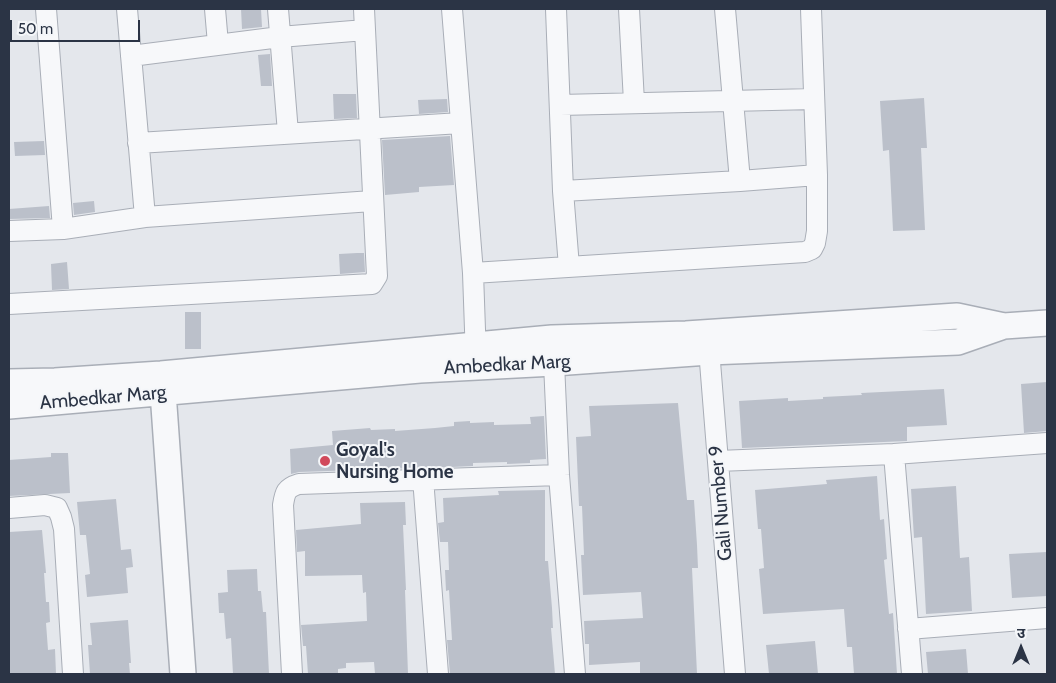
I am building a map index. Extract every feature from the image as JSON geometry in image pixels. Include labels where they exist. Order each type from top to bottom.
[{"type":"street","points":[[46,9],[63,229]]},
{"type":"street","points":[[128,9],[145,217]]},
{"type":"street","points":[[215,9],[218,44]]},
{"type":"street","points":[[278,9],[288,133]]},
{"type":"street","points":[[9,304],[372,284],[377,276],[364,9]]},
{"type":"street","points":[[452,9],[473,273],[476,356]]},
{"type":"street","points":[[556,9],[563,191],[569,267]]},
{"type":"street","points":[[634,9],[629,9],[634,102]]},
{"type":"street","points":[[725,9],[740,181]]},
{"type":"street","points":[[473,273],[805,252],[812,249],[817,232],[818,174],[811,9]]},
{"type":"street","points":[[132,56],[280,37],[364,30]]},
{"type":"street","points":[[560,105],[814,99]]},
{"type":"street","points":[[138,143],[461,123]]},
{"type":"street","points":[[563,191],[740,181],[818,174]]},
{"type":"street","points":[[9,231],[63,229],[145,217],[372,201]]},
{"type":"street","name":"Ambedkar Marg","points":[[476,356],[554,363],[708,342],[957,316],[1004,326],[1047,323]]},
{"type":"street","name":"Ambedkar Marg","points":[[9,406],[162,384],[476,356],[552,338],[708,342]]},
{"type":"street","name":"Gali Number 9","points":[[708,342],[735,674]]},
{"type":"street","points":[[554,363],[559,475],[576,674]]},
{"type":"street","name":"Ambedkar Marg","points":[[9,382],[54,381],[162,384]]},
{"type":"street","points":[[162,384],[183,674]]},
{"type":"street","points":[[718,461],[894,454],[1047,443]]},
{"type":"street","points":[[894,454],[912,674]]},
{"type":"street","points":[[292,674],[283,505],[284,493],[288,487],[299,484],[423,478],[559,475]]},
{"type":"street","points":[[423,478],[438,674]]},
{"type":"street","points":[[9,508],[44,505],[56,508],[61,516],[64,529],[74,674]]},
{"type":"street","points":[[908,629],[1047,618]]},
{"type":"building","points":[[241,9],[261,9],[262,27],[242,29]]},
{"type":"building","points":[[270,54],[272,86],[261,86],[258,55]]},
{"type":"building","points":[[333,94],[356,94],[357,118],[334,119]]},
{"type":"building","points":[[924,98],[927,148],[921,148],[925,230],[893,231],[889,150],[883,151],[880,101]]},
{"type":"building","points":[[447,99],[448,112],[419,114],[418,100]]},
{"type":"building","points":[[450,136],[454,185],[419,187],[419,192],[385,195],[382,140]]},
{"type":"building","points":[[44,141],[45,155],[15,156],[14,142]]},
{"type":"building","points":[[94,201],[95,212],[74,215],[73,203]]},
{"type":"building","points":[[49,206],[50,218],[9,219],[9,209]]},
{"type":"building","points":[[364,253],[365,272],[340,274],[339,254]]},
{"type":"building","points":[[67,262],[69,289],[52,290],[51,264]]},
{"type":"building","points":[[185,312],[201,312],[201,349],[185,349]]},
{"type":"building","points":[[1047,382],[1047,431],[1024,433],[1021,384]]},
{"type":"building","points":[[944,389],[947,425],[907,427],[907,441],[742,448],[739,401],[788,398],[788,401],[823,399],[823,397],[862,395],[861,393]]},
{"type":"building","points":[[678,403],[687,500],[694,500],[698,568],[692,568],[697,674],[640,674],[640,662],[589,665],[589,644],[585,644],[584,621],[643,618],[641,592],[583,595],[581,555],[584,555],[582,506],[579,506],[576,437],[591,436],[589,406]]},
{"type":"building","points":[[544,416],[546,459],[530,460],[530,463],[473,463],[473,466],[429,468],[423,466],[417,468],[299,472],[291,474],[290,449],[333,445],[332,431],[370,428],[371,430],[395,429],[395,431],[454,426],[454,422],[470,421],[470,423],[494,422],[494,425],[531,424],[530,417]]},
{"type":"building","points":[[51,453],[68,453],[70,493],[9,496],[9,460],[51,457]]},
{"type":"building","points":[[877,476],[880,520],[884,519],[887,559],[884,560],[889,614],[893,613],[897,674],[854,674],[852,647],[847,647],[844,609],[763,614],[759,569],[764,568],[755,490],[827,484],[826,480]]},
{"type":"building","points":[[956,486],[960,558],[969,557],[972,611],[926,614],[922,537],[914,538],[911,489]]},
{"type":"building","points":[[545,490],[545,561],[548,561],[555,674],[450,674],[447,640],[452,640],[449,590],[446,591],[445,570],[449,570],[448,542],[440,542],[438,523],[444,522],[443,498],[499,495],[498,491]]},
{"type":"building","points":[[116,499],[121,550],[131,549],[133,567],[126,568],[128,593],[87,597],[85,575],[90,574],[86,535],[80,535],[77,502]]},
{"type":"building","points":[[405,502],[406,525],[403,525],[408,674],[375,674],[374,662],[346,663],[346,668],[338,669],[338,674],[308,674],[306,646],[303,646],[301,625],[367,621],[366,592],[363,593],[362,575],[305,576],[305,551],[297,552],[296,530],[361,524],[360,503]]},
{"type":"building","points":[[42,530],[46,573],[44,573],[46,602],[49,602],[50,622],[46,623],[48,650],[55,649],[56,674],[9,674],[9,532]]},
{"type":"building","points":[[1047,552],[1047,596],[1012,598],[1009,554]]},
{"type":"building","points":[[257,569],[258,591],[261,591],[263,612],[266,612],[269,674],[233,674],[231,638],[226,639],[224,613],[219,613],[218,593],[228,592],[227,570]]},
{"type":"building","points":[[128,620],[130,674],[90,674],[88,645],[92,645],[90,623]]},
{"type":"building","points":[[815,641],[818,674],[769,674],[766,645]]},
{"type":"building","points":[[966,649],[968,674],[928,674],[926,652]]},
{"type":"place","name":"Goyal's Nursing Home","points":[[325,461]]}]
